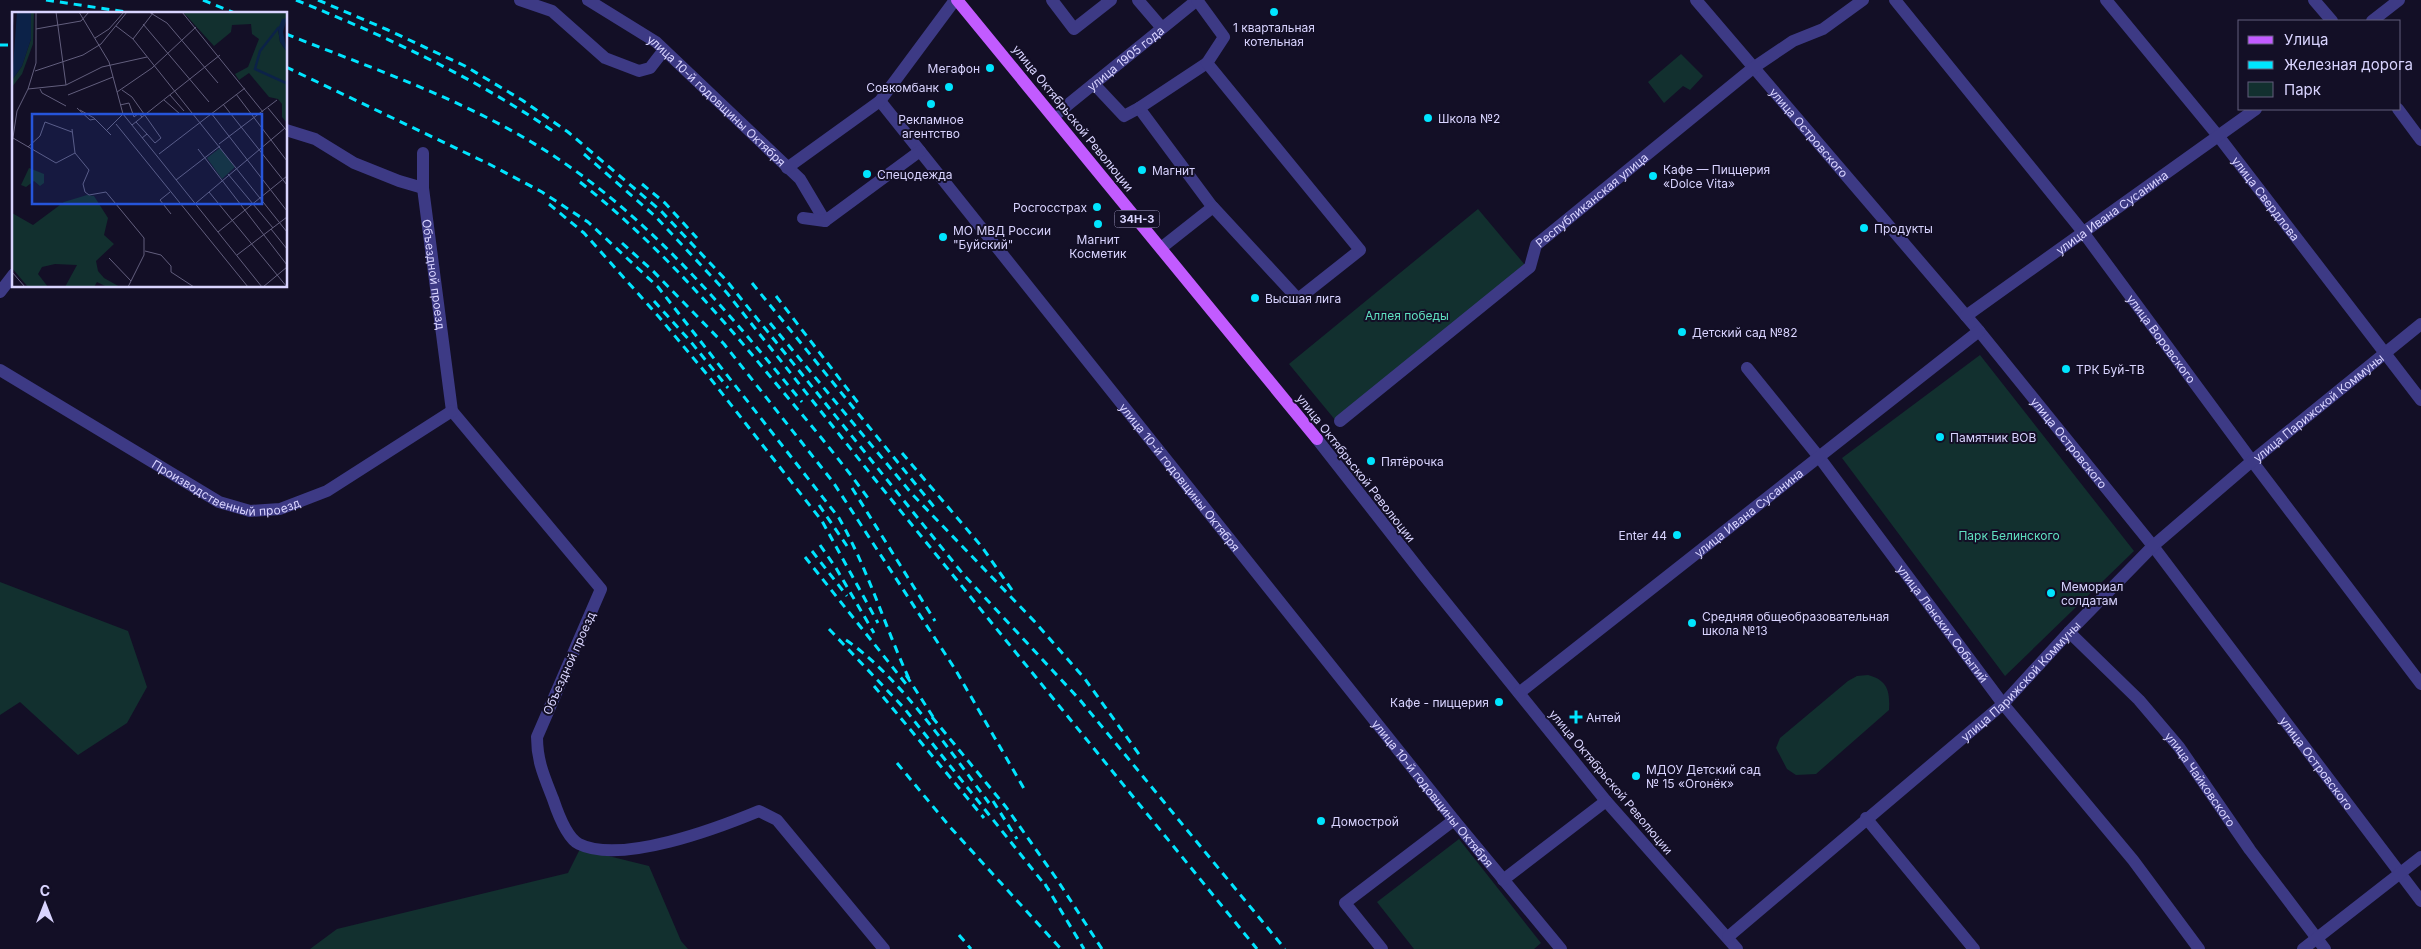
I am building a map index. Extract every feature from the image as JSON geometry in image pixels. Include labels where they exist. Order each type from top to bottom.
[{"type":"main road","name":"улица Октябрьской Революции","points":[[956,0],[1054,116],[1317,439]]},
{"type":"street","points":[[520,0],[552,11],[605,58],[639,71],[650,68],[664,50]]},
{"type":"street","name":"улица 10-й годовщины Октября","points":[[588,0],[656,42],[800,179],[825,221]]},
{"type":"street","points":[[787,168],[880,101],[956,0]]},
{"type":"street","points":[[1052,0],[1074,29],[1111,0]]},
{"type":"street","points":[[1138,0],[1162,28]]},
{"type":"street","points":[[1094,84],[1124,116],[1139,108],[1206,62],[1224,37],[1197,0]]},
{"type":"street","name":"улица 1905 года","points":[[1054,116],[1197,0]]},
{"type":"street","name":"улица Островского","points":[[1696,0],[1752,68],[1966,316],[2153,546],[2421,901]]},
{"type":"street","name":"Республиканская улица","points":[[1340,422],[1530,267],[1536,245],[1752,68],[1793,41],[1823,29],[1864,0]]},
{"type":"street","name":"улица Воровского","points":[[1894,0],[2083,232],[2252,461],[2421,684]]},
{"type":"street","name":"улица Свердлова","points":[[2106,0],[2219,137],[2421,400]]},
{"type":"street","points":[[2314,0],[2331,20]]},
{"type":"street","points":[[2373,20],[2399,0]]},
{"type":"street","points":[[1139,108],[1214,208],[1298,299],[1360,250],[1206,62]]},
{"type":"street","name":"улица 10-й годовщины Октября","points":[[880,101],[1559,949]]},
{"type":"street","name":"улица Ивана Сусанина","points":[[1966,316],[2255,110]]},
{"type":"street","points":[[2399,110],[2421,140]]},
{"type":"street","points":[[288,131],[314,139],[354,163],[422,188]]},
{"type":"street","points":[[803,218],[825,221],[920,151]]},
{"type":"street","name":"Объездной проезд","points":[[423,153],[422,188],[452,411],[601,589],[537,737],[537,757],[562,822],[577,844],[599,850],[651,846],[709,832],[759,811],[777,820],[884,949]]},
{"type":"street","points":[[1160,248],[1214,208]]},
{"type":"street","points":[[0,292],[12,277]]},
{"type":"street","name":"улица Парижской Коммуны","points":[[1728,937],[1866,818],[2003,704],[2069,632],[2153,546],[2252,461],[2384,352],[2421,324]]},
{"type":"street","name":"улица Ивана Сусанина","points":[[1519,693],[1978,331]]},
{"type":"street","name":"улица Ленских Событий","points":[[1747,368],[1818,457],[2003,704],[2133,860],[2199,949]]},
{"type":"street","name":"Производственный проезд","points":[[0,370],[219,502],[250,511],[280,509],[327,491],[413,434],[452,411]]},
{"type":"street","name":"улица Октябрьской Революции","points":[[1317,439],[1606,801],[1738,949]]},
{"type":"street","name":"улица Чайковского","points":[[2069,632],[2139,700],[2179,747],[2250,850],[2325,949]]},
{"type":"street","points":[[1503,880],[1606,801]]},
{"type":"street","points":[[1866,818],[1974,949]]},
{"type":"street","points":[[1382,949],[1346,903],[1454,820]]},
{"type":"street","points":[[2303,949],[2421,857]]},
{"type":"green space","points":[[1681,54],[1703,76],[1690,90],[1683,86],[1664,103],[1648,82]]},
{"type":"green space","name":"Аллея победы","points":[[1478,209],[1525,265],[1336,421],[1289,364]]},
{"type":"green space","name":"Парк Белинского","points":[[1980,355],[2134,551],[2005,676],[1842,458]]},
{"type":"green space","points":[[0,582],[128,631],[147,687],[127,723],[78,755],[20,702],[0,715]]},
{"type":"green space","points":[[1868,675],[1875,677],[1884,684],[1888,692],[1889,710],[1816,774],[1796,775],[1787,769],[1776,748],[1780,738],[1848,681],[1857,676]]},
{"type":"green space","points":[[1459,839],[1541,943],[1534,949],[1414,949],[1377,902]]},
{"type":"green space","points":[[580,849],[649,866],[681,941],[688,949],[310,949],[337,929],[568,873]]},
{"type":"railway","points":[[46,0],[127,12]]},
{"type":"railway","points":[[203,0],[232,12]]},
{"type":"railway","points":[[296,0],[429,59],[525,112],[556,133]]},
{"type":"railway","points":[[318,0],[465,66],[522,100],[568,132],[661,211],[726,280],[963,574],[1080,700],[1285,949]]},
{"type":"railway","points":[[288,35],[415,85],[478,113],[538,146],[577,172],[614,200],[680,262],[742,330],[802,402]]},
{"type":"railway","points":[[0,45],[12,45]]},
{"type":"railway","points":[[288,68],[489,164],[542,192],[588,222],[658,287],[839,518],[859,557],[910,681]]},
{"type":"railway","points":[[584,154],[655,216],[727,293],[873,477],[1257,949]]},
{"type":"railway","points":[[580,182],[633,227],[705,301],[810,424],[868,498]]},
{"type":"railway","points":[[642,184],[665,203],[697,238]]},
{"type":"railway","points":[[549,204],[584,233],[659,317],[710,378],[822,521],[878,623]]},
{"type":"railway","points":[[622,243],[653,271],[724,344],[833,482],[955,669],[1026,792]]},
{"type":"railway","points":[[752,283],[935,508]]},
{"type":"railway","points":[[776,296],[859,404]]},
{"type":"railway","points":[[654,301],[691,342],[728,388]]},
{"type":"railway","points":[[770,323],[912,494],[1035,622],[1085,679],[1141,757]]},
{"type":"railway","points":[[902,453],[982,547],[1012,590]]},
{"type":"railway","points":[[852,488],[935,621]]},
{"type":"railway","points":[[819,505],[847,546]]},
{"type":"railway","points":[[820,545],[836,568],[874,633]]},
{"type":"railway","points":[[812,551],[847,596]]},
{"type":"railway","points":[[805,557],[906,684]]},
{"type":"railway","points":[[829,629],[904,708],[1049,890]]},
{"type":"railway","points":[[846,640],[885,673],[923,715],[989,803]]},
{"type":"railway","points":[[906,675],[937,723]]},
{"type":"railway","points":[[874,686],[984,818]]},
{"type":"railway","points":[[932,717],[1006,807],[1056,878],[1102,949]]},
{"type":"railway","points":[[897,763],[950,827],[1061,949]]},
{"type":"railway","points":[[993,801],[1017,839]]},
{"type":"railway","points":[[1045,884],[1084,949]]},
{"type":"railway","points":[[959,935],[971,949]]},
{"type":"place","name":"1 квартальная котельная","points":[[1274,12]]},
{"type":"place","name":"Мегафон","points":[[990,68]]},
{"type":"place","name":"Совкомбанк","points":[[949,87]]},
{"type":"place","name":"Рекламное агентство","points":[[931,104]]},
{"type":"place","name":"Школа №2","points":[[1428,118]]},
{"type":"place","name":"Магнит","points":[[1142,170]]},
{"type":"place","name":"Спецодежда","points":[[867,174]]},
{"type":"place","name":"Кафе — Пиццерия «Dolce Vita»","points":[[1653,176]]},
{"type":"place","name":"Росгосстрах","points":[[1097,207]]},
{"type":"place","name":"Магнит Косметик","points":[[1098,224]]},
{"type":"place","name":"Продукты","points":[[1864,228]]},
{"type":"place","name":"МО МВД России \"Буйский\"","points":[[943,237]]},
{"type":"place","name":"Высшая лига","points":[[1255,298]]},
{"type":"place","name":"Детский сад №82","points":[[1682,332]]},
{"type":"place","name":"ТРК Буй-ТВ","points":[[2066,369]]},
{"type":"place","name":"Памятник ВОВ","points":[[1940,437]]},
{"type":"place","name":"Пятёрочка","points":[[1371,461]]},
{"type":"place","name":"Enter 44","points":[[1677,535]]},
{"type":"place","name":"Мемориал солдатам","points":[[2051,593]]},
{"type":"place","name":"Средняя общеобразовательная школа №13","points":[[1692,623]]},
{"type":"place","name":"Кафе - пиццерия","points":[[1499,702]]},
{"type":"place","name":"Антей","points":[[1576,717]]},
{"type":"place","name":"МДОУ Детский сад № 15 «Огонёк»","points":[[1636,776]]},
{"type":"place","name":"Домострой","points":[[1321,821]]}]
